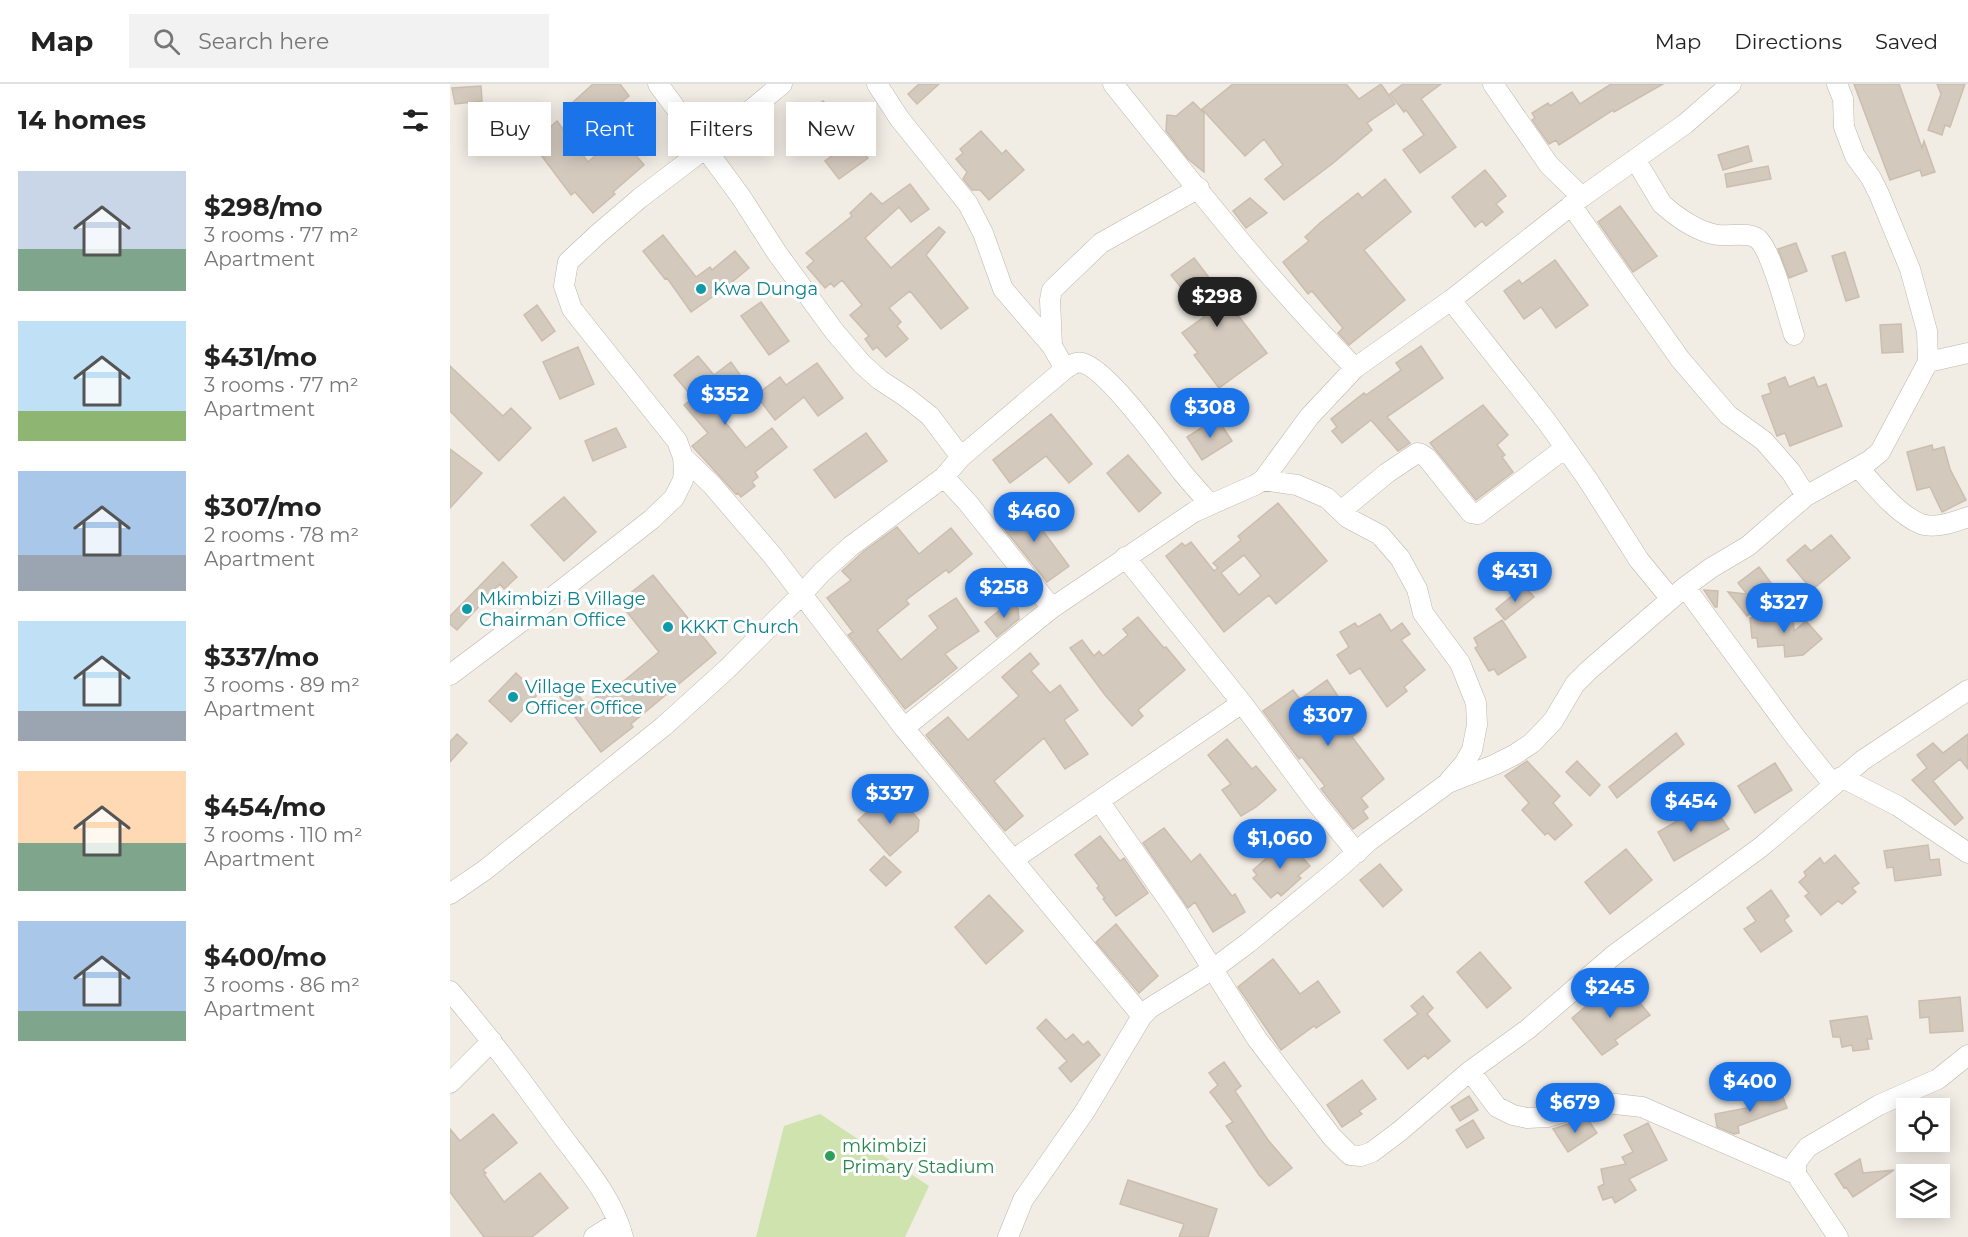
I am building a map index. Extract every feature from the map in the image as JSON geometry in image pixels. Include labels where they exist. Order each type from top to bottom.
[{"type":"street","points":[[658,84],[672,102]]},
{"type":"street","points":[[761,102],[782,84]]},
{"type":"street","points":[[877,84],[899,118],[968,204],[983,233],[1006,294],[1052,346],[1065,369]]},
{"type":"street","points":[[1113,84],[1215,212],[1287,297],[1354,368]]},
{"type":"street","points":[[1493,84],[1576,201],[1680,359],[1728,415],[1764,441],[1791,472],[1806,496]]},
{"type":"street","points":[[904,728],[1052,608],[1125,557],[1210,504],[1263,480],[1309,417],[1354,368],[1451,300],[1576,201],[1685,124],[1731,84]]},
{"type":"street","points":[[1448,783],[1494,765],[1532,743],[1553,721],[1575,684],[1678,593],[1711,568],[1748,546],[1806,496],[1880,452],[1928,362],[1927,331],[1910,269],[1875,186],[1855,156],[1846,135],[1843,122],[1843,99],[1837,84]]},
{"type":"street","points":[[450,675],[652,519],[674,498],[683,480],[683,458],[677,441],[572,309],[564,286],[568,262],[640,198],[695,156]]},
{"type":"street","points":[[712,156],[805,294],[834,331],[862,364],[880,380],[930,416],[962,457]]},
{"type":"street","points":[[1635,159],[1667,209],[1690,224],[1714,235],[1749,236],[1759,240],[1770,261],[1794,335]]},
{"type":"street","points":[[1052,346],[1050,300],[1052,290],[1101,243],[1198,188]]},
{"type":"street","points":[[1451,300],[1565,448],[1639,561],[1678,593],[1790,729],[1837,781],[1898,806],[1968,853]]},
{"type":"street","points":[[1928,362],[1968,353]]},
{"type":"street","points":[[450,894],[485,870],[664,726],[727,669],[822,572],[851,546],[944,477],[962,457],[1065,369],[1074,364],[1083,363],[1095,369],[1136,413],[1184,475],[1210,504]]},
{"type":"street","points":[[1341,511],[1387,473],[1417,453],[1427,458],[1472,513],[1478,514],[1565,448]]},
{"type":"street","points":[[683,458],[720,494],[772,555],[904,728],[1142,1016]]},
{"type":"street","points":[[1858,467],[1877,490],[1922,524],[1933,525],[1968,517]]},
{"type":"street","points":[[944,477],[968,503],[1052,608]]},
{"type":"street","points":[[1008,1237],[1023,1200],[1085,1111],[1142,1016],[1164,998],[1213,969],[1280,917],[1369,842],[1448,783],[1472,750],[1477,725],[1476,703],[1467,678],[1452,651],[1423,613],[1417,589],[1400,558],[1380,535],[1348,518],[1327,498],[1288,482],[1263,480]]},
{"type":"street","points":[[1125,557],[1242,703],[1314,800],[1357,853]]},
{"type":"street","points":[[1099,801],[1176,911],[1257,1039],[1332,1137],[1350,1155],[1361,1156],[1372,1152],[1470,1071],[1528,1029],[1614,955],[1761,847],[1837,781],[1891,741],[1968,690]]},
{"type":"street","points":[[1014,859],[1242,703]]},
{"type":"street","points":[[450,991],[492,1041],[589,1173],[620,1230],[594,1237]]},
{"type":"street","points":[[450,1083],[492,1041]]},
{"type":"street","points":[[1838,1237],[1796,1174],[1798,1158],[1814,1143],[1879,1105],[1938,1078],[1968,1055]]},
{"type":"street","points":[[1470,1071],[1497,1107],[1513,1114],[1527,1118],[1548,1117],[1598,1102],[1642,1107],[1796,1174]]},
{"type":"green space","name":"mkimbizi Primary Stadium","points":[[820,1114],[929,1186],[905,1237],[756,1237],[784,1126]]},
{"type":"building","points":[[593,84],[620,84],[629,96],[622,102],[573,102]]},
{"type":"building","points":[[919,84],[939,84],[917,104],[908,94]]},
{"type":"building","points":[[1233,84],[1346,84],[1359,99],[1381,84],[1395,104],[1367,123],[1372,130],[1284,200],[1265,179],[1283,165],[1264,139],[1245,156],[1202,109]]},
{"type":"building","points":[[1403,84],[1441,84],[1421,99],[1456,147],[1420,173],[1403,150],[1424,135],[1406,110],[1404,112],[1390,94]]},
{"type":"building","points":[[1611,84],[1663,84],[1614,112],[1613,110],[1559,145],[1556,140],[1549,144],[1532,120],[1535,118],[1532,113],[1548,103],[1550,106],[1572,92],[1580,104]]},
{"type":"building","points":[[1854,84],[1899,84],[1922,148],[1924,141],[1935,172],[1922,176],[1920,170],[1890,180]]},
{"type":"building","points":[[1937,84],[1965,84],[1950,127],[1945,125],[1942,135],[1928,130],[1941,94]]},
{"type":"building","points":[[481,86],[482,101],[455,104],[452,88]]},
{"type":"building","points":[[1193,102],[1204,113],[1204,172],[1188,159],[1166,131],[1167,115],[1176,116]]},
{"type":"building","points":[[557,121],[563,129],[563,156],[583,156],[588,162],[595,156],[636,156],[644,165],[593,213],[575,192],[571,195],[542,156],[551,156],[551,126]]},
{"type":"building","points":[[981,131],[1002,154],[1006,150],[1024,170],[989,200],[980,190],[972,190],[963,179],[967,172],[956,159],[963,153],[960,149]]},
{"type":"building","points":[[1748,146],[1752,161],[1723,170],[1718,155]]},
{"type":"building","points":[[832,156],[866,156],[868,158],[839,179],[825,161]]},
{"type":"building","points":[[1768,166],[1771,179],[1727,187],[1725,174]]},
{"type":"building","points":[[1485,170],[1506,196],[1496,204],[1503,212],[1486,226],[1482,221],[1475,227],[1452,197]]},
{"type":"building","points":[[1385,179],[1411,212],[1364,250],[1405,300],[1349,345],[1338,333],[1343,328],[1312,291],[1308,294],[1283,262],[1309,241],[1305,237],[1321,222],[1358,193],[1362,198]]},
{"type":"building","points":[[910,184],[929,209],[911,222],[899,207],[865,238],[891,268],[939,227],[945,232],[926,255],[968,308],[941,329],[910,291],[889,308],[901,322],[897,326],[908,339],[886,357],[877,347],[873,350],[865,339],[869,336],[850,315],[862,305],[842,280],[834,287],[831,283],[825,288],[807,267],[814,261],[806,253],[852,216],[850,213],[871,193],[882,204]]},
{"type":"building","points":[[1250,198],[1267,213],[1246,228],[1233,211]]},
{"type":"building","points":[[1620,206],[1657,256],[1633,272],[1598,222]]},
{"type":"building","points":[[663,235],[696,277],[710,267],[712,270],[735,251],[749,268],[691,312],[667,278],[665,279],[643,251]]},
{"type":"building","points":[[1796,243],[1807,271],[1789,278],[1778,249]]},
{"type":"building","points":[[1845,252],[1859,297],[1846,301],[1832,256]]},
{"type":"building","points":[[1194,258],[1267,353],[1219,388],[1194,355],[1198,353],[1182,333],[1204,317],[1171,275]]},
{"type":"building","points":[[1555,260],[1588,305],[1556,328],[1541,307],[1524,319],[1504,291],[1519,280],[1522,284]]},
{"type":"building","points":[[761,302],[789,341],[769,355],[741,316]]},
{"type":"building","points":[[537,305],[555,331],[542,341],[524,315]]},
{"type":"building","points":[[1901,324],[1903,352],[1882,353],[1880,325]]},
{"type":"building","points":[[1421,346],[1443,378],[1387,417],[1410,443],[1398,451],[1371,420],[1342,443],[1332,431],[1337,427],[1331,419],[1364,393],[1366,395],[1401,370],[1396,363]]},
{"type":"building","points":[[578,347],[594,384],[560,399],[543,362]]},
{"type":"building","points":[[698,356],[714,375],[731,362],[748,386],[717,412],[746,448],[772,428],[787,447],[755,472],[758,477],[752,482],[755,486],[741,497],[692,446],[708,433],[684,405],[693,398],[674,375]]},
{"type":"building","points":[[817,363],[843,398],[818,416],[804,397],[775,420],[756,395],[780,377],[786,385]]},
{"type":"building","points":[[450,366],[503,416],[511,408],[531,428],[499,461],[450,411]]},
{"type":"building","points":[[1785,377],[1789,387],[1814,377],[1818,387],[1826,384],[1842,426],[1790,446],[1785,433],[1777,436],[1762,396],[1771,393],[1768,384]]},
{"type":"building","points":[[1483,405],[1508,435],[1497,445],[1505,455],[1502,457],[1513,472],[1476,500],[1430,443]]},
{"type":"building","points":[[1051,414],[1092,464],[1069,483],[1046,456],[1010,483],[993,460]]},
{"type":"building","points":[[1217,418],[1232,441],[1202,460],[1187,437]]},
{"type":"building","points":[[616,428],[626,447],[593,461],[585,441]]},
{"type":"building","points":[[866,433],[887,461],[835,498],[814,470]]},
{"type":"building","points":[[1932,445],[1933,450],[1944,447],[1950,469],[1966,500],[1942,512],[1930,487],[1917,490],[1907,452]]},
{"type":"building","points":[[450,449],[482,473],[450,508]]},
{"type":"building","points":[[1128,455],[1161,493],[1139,512],[1107,473]]},
{"type":"building","points":[[564,497],[596,532],[564,561],[531,525]]},
{"type":"building","points":[[1278,503],[1327,561],[1276,604],[1269,595],[1224,632],[1166,556],[1182,543],[1185,546],[1191,542],[1214,571],[1218,568],[1213,563],[1241,540],[1238,536]],"holes":[[[1244,555],[1261,576],[1239,595],[1221,573]]]},
{"type":"building","points":[[1017,505],[1028,519],[1032,516],[1069,566],[1047,582],[997,520]]},
{"type":"building","points":[[897,527],[919,554],[951,528],[972,554],[949,573],[946,570],[906,600],[909,604],[877,630],[901,660],[938,628],[929,616],[956,598],[979,631],[945,654],[957,668],[905,709],[848,635],[853,632],[827,598],[851,580],[842,571],[864,551]]},
{"type":"building","points":[[1831,535],[1850,558],[1812,590],[1787,560],[1805,545],[1811,551]]},
{"type":"building","points":[[503,562],[517,577],[504,589],[500,584],[457,630],[450,624],[450,616]]},
{"type":"building","points":[[1759,567],[1778,592],[1747,616],[1728,592],[1747,594],[1738,583]]},
{"type":"building","points":[[653,575],[716,653],[631,724],[633,727],[601,752],[560,697],[573,688],[586,705],[605,690],[608,694],[659,652],[619,602]]},
{"type":"building","points":[[1524,586],[1534,597],[1505,620],[1496,609]]},
{"type":"building","points":[[1704,590],[1718,591],[1717,607],[1715,607]]},
{"type":"building","points":[[1011,601],[1018,609],[1019,619],[997,637],[985,622]]},
{"type":"building","points":[[1380,614],[1391,631],[1402,623],[1410,634],[1401,640],[1425,670],[1404,687],[1407,691],[1387,707],[1360,668],[1350,674],[1337,655],[1349,647],[1340,632],[1355,623],[1358,627]]},
{"type":"building","points":[[1793,614],[1794,631],[1806,621],[1822,639],[1803,655],[1785,657],[1784,645],[1758,647],[1757,638],[1752,638],[1750,618]]},
{"type":"building","points":[[1138,617],[1185,670],[1138,710],[1143,716],[1132,726],[1105,695],[1070,648],[1082,640],[1094,656],[1099,651],[1103,656],[1128,635],[1123,629]]},
{"type":"building","points":[[1502,620],[1526,657],[1498,675],[1494,669],[1489,671],[1475,648],[1478,646],[1474,638]]},
{"type":"building","points":[[1030,653],[1039,664],[1031,671],[1050,693],[1060,685],[1078,710],[1064,720],[1088,754],[1065,769],[1044,738],[994,781],[1023,816],[1005,831],[926,735],[948,717],[968,740],[1019,696],[1002,677]]},
{"type":"building","name":"Village Executive Officer Office","points":[[516,673],[538,694],[511,722],[489,701]]},
{"type":"building","points":[[1327,680],[1361,730],[1352,737],[1384,779],[1361,798],[1368,807],[1363,811],[1368,818],[1353,829],[1321,789],[1325,786],[1302,757],[1299,759],[1263,711],[1293,690],[1300,699]]},
{"type":"building","points":[[1676,733],[1684,744],[1617,798],[1609,787]]},
{"type":"building","points":[[457,734],[467,743],[450,762],[450,742]]},
{"type":"building","points":[[1968,734],[1968,769],[1960,759],[1933,781],[1963,818],[1955,825],[1912,780],[1927,768],[1917,755],[1933,743],[1943,753]]},
{"type":"building","points":[[1227,739],[1252,769],[1256,766],[1276,790],[1241,816],[1222,790],[1231,784],[1208,755]]},
{"type":"building","points":[[1527,761],[1560,796],[1553,803],[1572,825],[1555,840],[1548,833],[1545,835],[1522,810],[1529,803],[1505,776]]},
{"type":"building","points":[[1577,761],[1600,785],[1590,796],[1566,772]]},
{"type":"building","points":[[1775,763],[1792,790],[1755,813],[1738,786]]},
{"type":"building","points":[[883,799],[895,812],[907,806],[919,820],[918,831],[890,856],[858,820],[867,812],[864,809],[874,800],[878,803]]},
{"type":"building","points":[[1698,809],[1706,822],[1718,813],[1729,829],[1674,861],[1658,832]]},
{"type":"building","points":[[1164,828],[1191,862],[1200,854],[1232,896],[1235,894],[1245,912],[1213,932],[1195,902],[1188,908],[1143,843]]},
{"type":"building","points":[[1100,836],[1120,861],[1124,858],[1148,893],[1116,916],[1103,899],[1105,898],[1097,888],[1099,886],[1075,855]]},
{"type":"building","points":[[1287,840],[1310,866],[1298,876],[1301,878],[1281,896],[1278,892],[1271,898],[1253,878],[1257,875],[1253,870]]},
{"type":"building","points":[[1928,845],[1930,860],[1939,859],[1941,875],[1895,881],[1893,867],[1887,868],[1884,851]]},
{"type":"building","points":[[1626,849],[1652,880],[1610,914],[1585,882]]},
{"type":"building","points":[[1835,855],[1859,883],[1852,888],[1856,892],[1842,904],[1838,901],[1821,915],[1805,896],[1809,893],[1799,882],[1806,876],[1804,872],[1820,858],[1824,864]]},
{"type":"building","points":[[884,856],[901,872],[886,886],[870,870]]},
{"type":"building","points":[[1380,864],[1402,890],[1383,907],[1360,880]]},
{"type":"building","points":[[1771,890],[1789,916],[1784,920],[1792,931],[1761,952],[1744,929],[1756,921],[1747,908]]},
{"type":"building","points":[[989,895],[1023,931],[986,964],[955,927]]},
{"type":"building","points":[[1116,924],[1158,976],[1139,993],[1096,942]]},
{"type":"building","points":[[1480,952],[1511,988],[1487,1008],[1457,972]]},
{"type":"building","points":[[1273,959],[1300,994],[1318,981],[1340,1012],[1316,1028],[1314,1026],[1281,1050],[1238,987]]},
{"type":"building","points":[[1627,987],[1650,1015],[1615,1040],[1618,1044],[1602,1055],[1572,1018],[1605,990],[1613,999]]},
{"type":"building","points":[[1423,996],[1433,1008],[1427,1014],[1450,1041],[1428,1059],[1425,1055],[1408,1069],[1384,1040],[1418,1014],[1411,1006]]},
{"type":"building","points":[[1960,997],[1963,1031],[1930,1033],[1929,1017],[1920,1018],[1919,1001]]},
{"type":"building","points":[[1867,1016],[1872,1039],[1867,1039],[1869,1049],[1853,1051],[1852,1045],[1842,1047],[1840,1037],[1833,1037],[1830,1021]]},
{"type":"building","points":[[1046,1019],[1066,1040],[1073,1034],[1083,1045],[1088,1041],[1100,1055],[1071,1082],[1059,1068],[1067,1061],[1037,1028]]},
{"type":"building","points":[[1224,1062],[1241,1086],[1235,1091],[1268,1140],[1292,1168],[1269,1186],[1226,1126],[1233,1122],[1210,1092],[1218,1085],[1209,1073]]},
{"type":"building","points":[[1362,1080],[1376,1099],[1359,1111],[1362,1114],[1342,1127],[1327,1105]]},
{"type":"building","points":[[1781,1092],[1787,1108],[1738,1126],[1739,1133],[1734,1134],[1717,1127],[1715,1114],[1752,1107],[1751,1103]]},
{"type":"building","points":[[1469,1096],[1478,1110],[1460,1121],[1451,1107]]},
{"type":"building","points":[[493,1114],[517,1143],[483,1170],[504,1202],[540,1173],[568,1208],[532,1237],[484,1237],[450,1192],[450,1129],[460,1141]]},
{"type":"building","points":[[1587,1118],[1597,1133],[1568,1152],[1553,1129]]},
{"type":"building","points":[[1473,1120],[1484,1138],[1467,1148],[1456,1130]]},
{"type":"building","points":[[1648,1123],[1667,1160],[1629,1179],[1636,1190],[1615,1203],[1612,1197],[1603,1200],[1598,1187],[1604,1184],[1601,1169],[1626,1164],[1622,1157],[1633,1152],[1624,1135]]},
{"type":"building","points":[[1860,1159],[1863,1173],[1894,1170],[1853,1197],[1835,1174]]},
{"type":"building","points":[[1128,1180],[1217,1209],[1208,1237],[1179,1237],[1184,1224],[1120,1204]]},
{"type":"place","name":"Kwa Dunga","points":[[701,289]]},
{"type":"place","name":"Mkimbizi B Village Chairman Office","points":[[467,609]]},
{"type":"place","name":"KKKT Church","points":[[668,627]]},
{"type":"place","name":"Village Executive Officer Office","points":[[513,697]]},
{"type":"place","name":"mkimbizi Primary Stadium","points":[[830,1156]]}]
